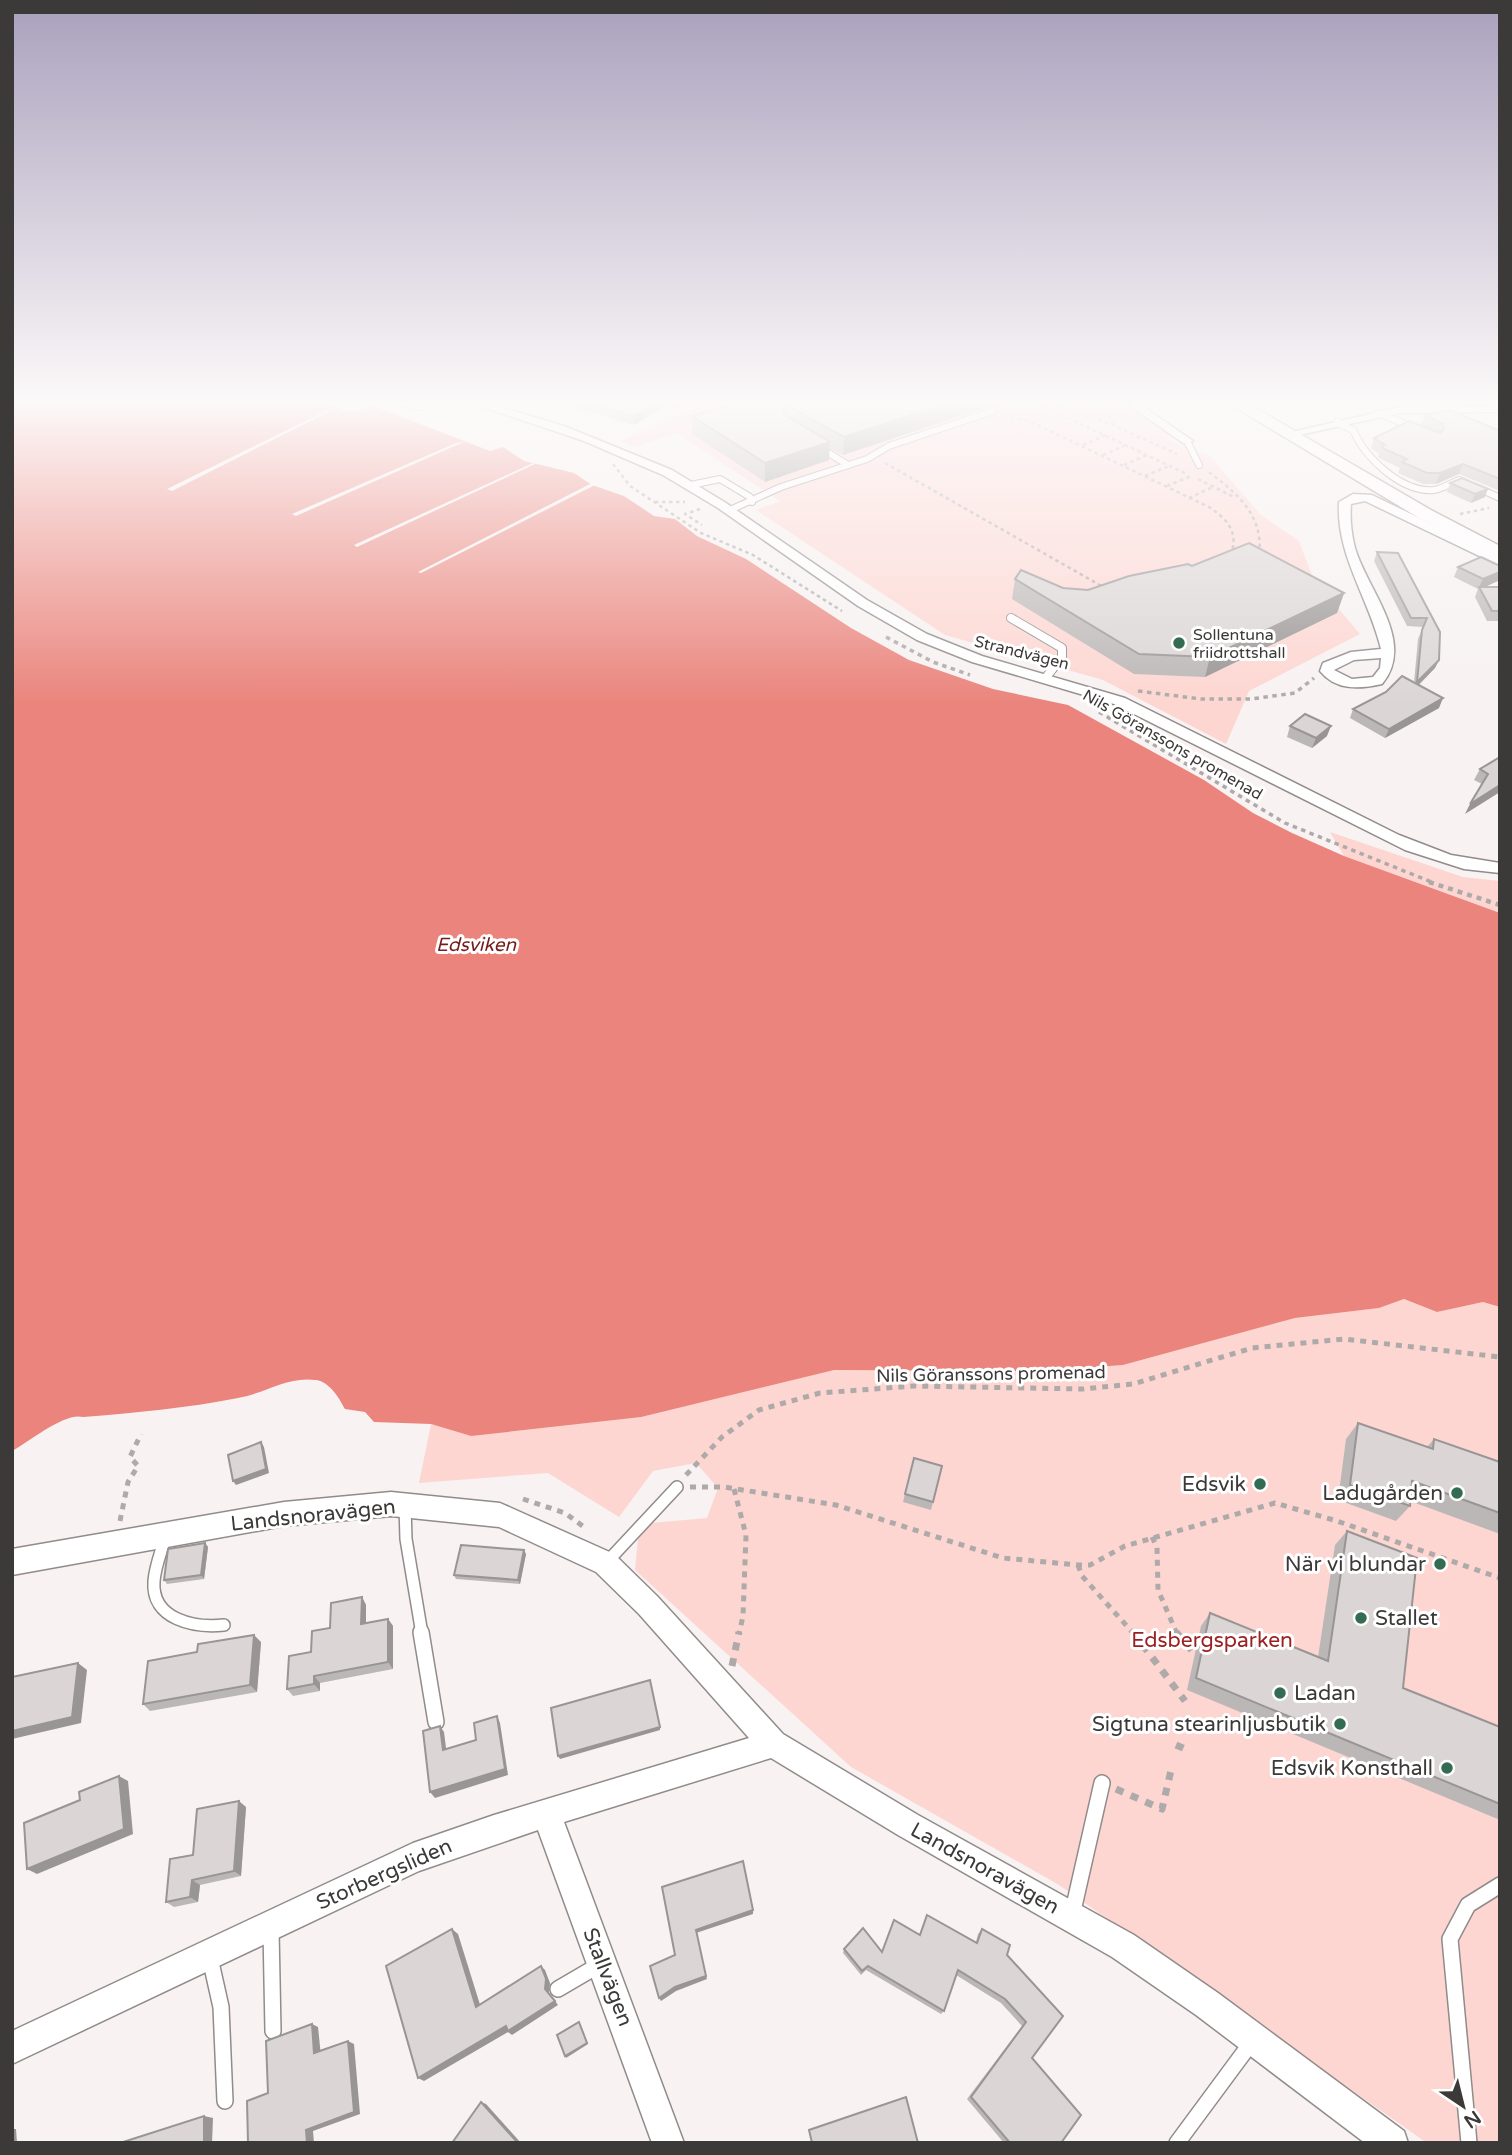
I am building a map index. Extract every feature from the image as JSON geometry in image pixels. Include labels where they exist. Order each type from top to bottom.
[{"type":"street","name":"Strandvägen","points":[[720,504],[845,591],[920,636],[980,661],[1047,676],[1127,703],[1261,775],[1392,838],[1446,859],[1483,868],[1500,868]]},
{"type":"street","points":[[1345,504],[1349,550],[1379,610],[1389,647],[1384,673],[1364,684],[1329,674],[1328,666],[1351,656],[1387,653]]},
{"type":"street","points":[[1379,504],[1500,562]]},
{"type":"street","points":[[1407,504],[1500,552]]},
{"type":"street","name":"Landsnoravägen","points":[[12,1562],[284,1514],[391,1504],[500,1515],[605,1563],[648,1605],[773,1744],[908,1825],[1123,1946],[1392,2143]]},
{"type":"street","name":"Storbergsliden","points":[[12,2048],[413,1858],[546,1813],[773,1744]]},
{"type":"street","name":"Stallvägen","points":[[546,1813],[667,2143]]},
{"type":"lane","points":[[730,510],[748,504]]},
{"type":"lane","points":[[1011,618],[1062,648],[1062,657],[1047,676]]},
{"type":"lane","points":[[605,1563],[677,1487]]},
{"type":"lane","points":[[405,1505],[406,1539],[436,1721]]},
{"type":"lane","points":[[166,1534],[154,1586],[160,1603],[172,1617],[188,1626],[201,1628],[224,1625]]},
{"type":"lane","points":[[1071,1916],[1102,1783]]},
{"type":"lane","points":[[1469,2143],[1450,1939],[1468,1905],[1500,1885]]},
{"type":"lane","points":[[270,1925],[273,2031]]},
{"type":"lane","points":[[209,1955],[221,2007],[225,2101]]},
{"type":"lane","points":[[558,1989],[602,1963]]},
{"type":"lane","points":[[1177,2143],[1254,2040]]},
{"type":"path","points":[[657,504],[701,533],[742,549],[849,615]]},
{"type":"path","points":[[956,504],[1115,594]]},
{"type":"path","points":[[1200,504],[1221,514],[1234,531],[1235,544],[1224,561]]},
{"type":"path","points":[[1243,504],[1255,516],[1263,539],[1258,556],[1253,558]]},
{"type":"path","points":[[1453,515],[1500,505]]},
{"type":"path","points":[[695,511],[685,514],[702,525]]},
{"type":"path","points":[[879,633],[933,662],[973,676]]},
{"type":"path","points":[[1128,690],[1189,698],[1265,698],[1279,692],[1295,693],[1313,681],[1314,673],[1328,666]]},
{"type":"path","name":"Nils Göranssons promenad","points":[[1088,705],[1285,823],[1402,873],[1500,905]]},
{"type":"path","name":"Nils Göranssons promenad","points":[[677,1487],[700,1458],[759,1410],[820,1393],[914,1386],[1083,1389],[1133,1384],[1252,1348],[1344,1339],[1500,1357]]},
{"type":"path","points":[[120,1522],[128,1482],[138,1466],[130,1457],[131,1451],[141,1434]]},
{"type":"path","points":[[677,1487],[734,1489],[836,1505],[1003,1558],[1078,1565],[1090,1565],[1125,1546],[1275,1503],[1337,1521],[1500,1578]]},
{"type":"path","points":[[732,1667],[743,1616],[746,1535],[734,1489]]},
{"type":"path","points":[[1152,1538],[1157,1547],[1154,1559],[1161,1595],[1172,1626],[1187,1648],[1195,1654]]},
{"type":"path","points":[[1078,1565],[1082,1576],[1131,1630],[1185,1701]]},
{"type":"path","points":[[1176,1745],[1190,1751]]},
{"type":"path","points":[[1102,1783],[1162,1809],[1172,1766]]},
{"type":"green space","points":[[773,504],[1251,504],[1261,515],[1299,541],[1313,578],[1360,634],[1249,691],[1226,744],[1103,680],[945,635],[756,510]]},
{"type":"green space","points":[[1330,832],[1463,877],[1500,881],[1500,913],[1344,856]]},
{"type":"green space","name":"Edsbergsparken","points":[[1404,1299],[1437,1312],[1483,1302],[1500,1307],[1500,2143],[1427,2143],[1059,1885],[851,1767],[635,1570],[638,1539],[651,1523],[707,1518],[718,1488],[696,1463],[653,1471],[619,1517],[548,1473],[419,1483],[431,1424],[471,1436],[834,1370],[1043,1371],[1123,1365],[1295,1318],[1379,1308]]},
{"type":"water","name":"Edsviken","points":[[12,504],[635,504],[654,516],[675,519],[697,536],[746,559],[851,628],[909,660],[993,689],[1068,705],[1204,780],[1253,813],[1292,833],[1344,856],[1500,913],[1500,1307],[1483,1302],[1437,1312],[1404,1299],[1379,1308],[1295,1318],[1123,1365],[1043,1371],[834,1370],[641,1417],[471,1436],[431,1424],[374,1422],[365,1412],[345,1409],[334,1391],[326,1384],[305,1379],[219,1402],[67,1419],[12,1451]]},
{"type":"pier","points":[[316,504],[324,504],[296,516],[292,514]]},
{"type":"pier","points":[[444,504],[450,504],[357,547],[354,545]]},
{"type":"pier","points":[[552,504],[558,504],[421,573],[418,572]]},
{"type":"building","name":"Sollentuna friidrottshall","points":[[1249,543],[1344,593],[1210,657],[1139,654],[1015,579],[1021,570],[1063,588],[1088,590],[1129,576],[1188,564],[1192,566]]},
{"type":"building","points":[[1377,552],[1398,553],[1440,632],[1439,660],[1417,682],[1422,630],[1427,618],[1411,618]]},
{"type":"building","points":[[1481,557],[1500,566],[1500,572],[1483,579],[1458,567]]},
{"type":"building","points":[[1479,587],[1498,587],[1500,611],[1492,611]]},
{"type":"building","points":[[1402,676],[1443,698],[1389,729],[1353,709],[1386,692]]},
{"type":"building","points":[[1305,714],[1331,726],[1316,738],[1290,726]]},
{"type":"building","points":[[1500,757],[1500,785],[1470,804],[1488,774],[1480,769]]},
{"type":"building","points":[[1358,1423],[1433,1449],[1434,1439],[1500,1462],[1500,1513],[1412,1481],[1410,1506],[1350,1485]]},
{"type":"building","points":[[261,1442],[266,1469],[233,1481],[228,1455]]},
{"type":"building","points":[[914,1458],[942,1466],[933,1502],[905,1494]]},
{"type":"building","points":[[1347,1531],[1417,1558],[1403,1688],[1500,1727],[1500,1804],[1196,1678],[1210,1613],[1328,1661]]},
{"type":"building","points":[[205,1543],[201,1575],[164,1580],[168,1549]]},
{"type":"building","points":[[461,1545],[524,1550],[518,1580],[454,1575]]},
{"type":"building","points":[[362,1597],[361,1624],[388,1619],[388,1662],[314,1676],[314,1684],[287,1689],[289,1656],[311,1652],[312,1631],[330,1628],[331,1603]]},
{"type":"building","points":[[254,1635],[250,1685],[143,1704],[148,1661],[197,1652],[198,1644]]},
{"type":"building","points":[[78,1663],[72,1717],[12,1731],[12,1677]]},
{"type":"building","points":[[650,1680],[660,1727],[558,1756],[551,1708]]},
{"type":"building","points":[[497,1716],[505,1769],[430,1792],[423,1731],[440,1726],[443,1750],[476,1740],[474,1723]]},
{"type":"building","points":[[119,1776],[124,1829],[27,1869],[24,1823],[80,1800],[79,1792]]},
{"type":"building","points":[[239,1801],[234,1871],[192,1880],[190,1897],[166,1902],[170,1859],[193,1855],[197,1809]]},
{"type":"building","points":[[743,1861],[753,1910],[696,1930],[706,1976],[675,1987],[659,1998],[650,1966],[675,1955],[662,1887]]},
{"type":"building","points":[[927,1915],[977,1943],[982,1929],[1010,1945],[1007,1955],[1063,2016],[1032,2058],[1081,2115],[1061,2143],[1010,2143],[971,2097],[1026,2022],[1005,1999],[958,1970],[944,2011],[868,1966],[862,1971],[844,1949],[863,1928],[882,1952],[894,1920],[920,1935]]},
{"type":"building","points":[[452,1929],[476,2007],[541,1966],[546,1979],[545,1989],[555,2001],[508,2031],[506,2026],[418,2078],[386,1966]]},
{"type":"building","points":[[579,2022],[587,2043],[565,2056],[557,2035]]},
{"type":"building","points":[[312,2024],[314,2053],[348,2041],[354,2112],[306,2130],[307,2143],[248,2143],[247,2101],[268,2093],[266,2041]]},
{"type":"building","points":[[906,2097],[918,2143],[812,2143],[809,2130]]},
{"type":"building","points":[[481,2102],[518,2143],[452,2143]]},
{"type":"building","points":[[204,2116],[204,2143],[120,2143]]},
{"type":"place","name":"Sollentuna friidrottshall","points":[[1179,643]]},
{"type":"place","name":"Edsvik","points":[[1260,1484]]},
{"type":"place","name":"Ladugården","points":[[1457,1493]]},
{"type":"place","name":"När vi blundar","points":[[1440,1564]]},
{"type":"place","name":"Stallet","points":[[1361,1618]]},
{"type":"place","name":"Ladan","points":[[1280,1693]]},
{"type":"place","name":"Sigtuna stearinljusbutik","points":[[1340,1724]]},
{"type":"place","name":"Edsvik Konsthall","points":[[1447,1768]]}]
